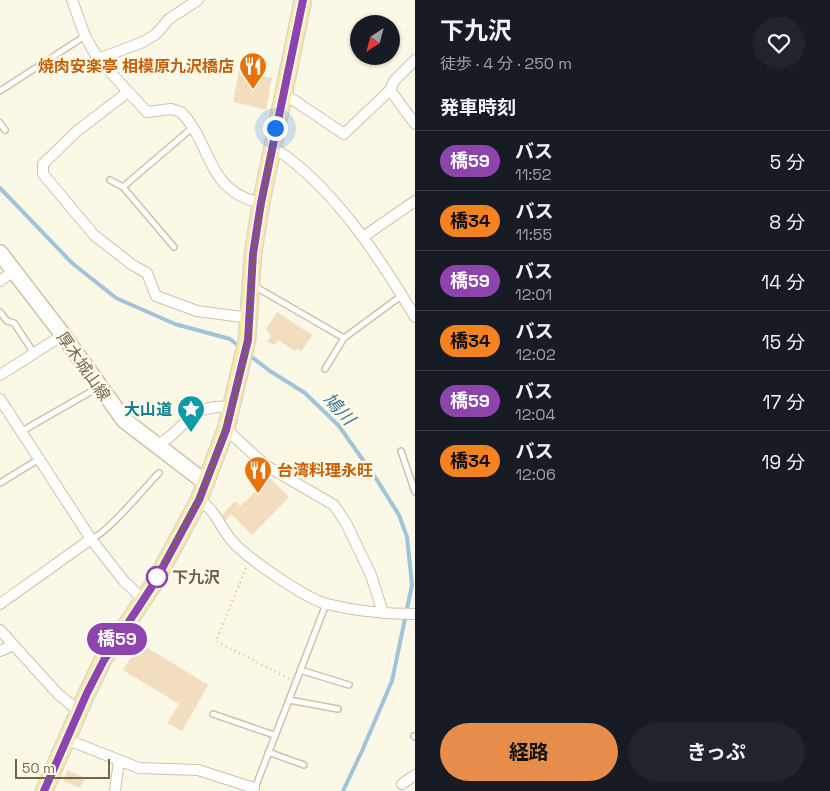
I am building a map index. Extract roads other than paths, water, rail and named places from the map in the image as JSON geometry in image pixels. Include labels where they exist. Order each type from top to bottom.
[{"type":"main road","points":[[44,791],[104,660],[143,599],[199,500],[226,430],[248,340],[253,254],[261,203],[271,146],[303,0]]},
{"type":"main road","name":"厚木城山線","points":[[0,253],[64,335],[124,420],[154,445],[190,468],[206,483]]},
{"type":"street","points":[[72,0],[85,36],[98,58],[128,92],[147,112],[178,110],[192,128],[225,185],[239,197],[261,203]]},
{"type":"street","points":[[98,58],[143,42],[156,34],[183,3],[198,0]]},
{"type":"street","points":[[283,93],[344,134],[390,90],[394,81],[415,60]]},
{"type":"street","points":[[390,90],[415,124]]},
{"type":"street","points":[[128,92],[77,131],[43,164],[43,174],[94,235],[131,264],[147,273],[156,296],[197,311],[250,318]]},
{"type":"street","points":[[271,146],[305,172],[363,237],[415,316]]},
{"type":"street","points":[[363,237],[415,201]]},
{"type":"street","points":[[0,281],[15,270]]},
{"type":"street","points":[[0,375],[64,335]]},
{"type":"street","points":[[1,403],[22,431],[91,539],[123,580],[143,599]]},
{"type":"street","points":[[154,445],[166,440],[200,411],[212,407],[233,406]]},
{"type":"street","points":[[226,430],[266,465],[334,505],[346,523],[372,575],[388,614]]},
{"type":"street","points":[[199,500],[211,510],[232,541],[251,558],[310,597],[326,604],[388,614],[415,614]]},
{"type":"street","points":[[0,604],[91,539]]},
{"type":"street","points":[[0,630],[12,646],[58,694],[79,711]]},
{"type":"street","points":[[0,651],[12,646]]},
{"type":"street","points":[[68,740],[139,768],[198,770],[254,790]]},
{"type":"street","points":[[115,791],[119,761]]},
{"type":"street","points":[[402,784],[415,775]]},
{"type":"lane","points":[[0,91],[85,36]]},
{"type":"lane","points":[[0,123],[5,130]]},
{"type":"lane","points":[[123,187],[192,128]]},
{"type":"lane","points":[[110,180],[123,187],[174,248]]},
{"type":"lane","points":[[252,285],[344,338]]},
{"type":"lane","points":[[325,369],[344,338],[402,296]]},
{"type":"lane","points":[[0,312],[7,321],[14,323],[34,353]]},
{"type":"lane","points":[[22,431],[99,387]]},
{"type":"lane","points":[[401,451],[415,492]]},
{"type":"lane","points":[[0,484],[40,459]]},
{"type":"lane","points":[[91,539],[98,536],[159,472]]},
{"type":"lane","points":[[254,790],[326,604]]},
{"type":"lane","points":[[300,670],[349,685]]},
{"type":"lane","points":[[289,700],[338,709]]},
{"type":"lane","points":[[214,714],[274,735]]},
{"type":"lane","points":[[268,752],[304,765]]},
{"type":"waterway","name":"鳩川","points":[[0,188],[72,263],[116,298],[175,324],[230,339],[240,347]]},
{"type":"waterway","name":"鳩川","points":[[249,355],[305,393],[339,426],[399,515],[407,537],[412,585],[392,681],[343,791]]},
{"type":"place","name":"焼肉安楽亭 相模原九沢橋店","points":[[253,90]]},
{"type":"place","name":"大山道","points":[[191,433]]},
{"type":"place","name":"台湾料理永旺","points":[[258,494]]},
{"type":"place","name":"下九沢","points":[[157,577]]}]
